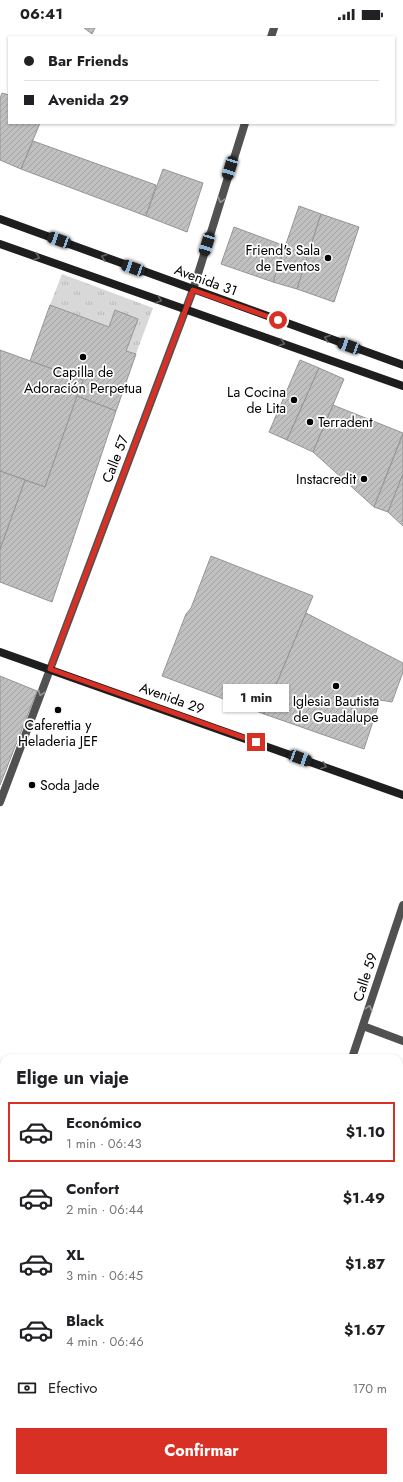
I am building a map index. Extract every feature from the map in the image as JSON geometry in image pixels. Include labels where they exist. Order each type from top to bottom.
[{"type":"main road","name":"Avenida 31","points":[[0,219],[403,365]]},
{"type":"main road","points":[[0,244],[403,386]]},
{"type":"main road","name":"Avenida 29","points":[[0,652],[403,794]]},
{"type":"street","name":"Calle 57","points":[[0,802],[193,290],[245,124]]},
{"type":"street","name":"Calle 59","points":[[353,1054],[403,905]]},
{"type":"street","points":[[363,1026],[403,1041]]},
{"type":"green space","points":[[62,274],[153,308],[136,354],[126,351],[137,319],[115,311],[109,327],[50,305]]},
{"type":"building","points":[[84,28],[95,28],[92,34]]},
{"type":"building","points":[[2,93],[8,95],[8,124],[40,124],[21,169],[0,160],[0,98]]},
{"type":"building","points":[[33,141],[156,185],[146,216],[21,169]]},
{"type":"building","points":[[163,169],[203,183],[187,232],[146,216]]},
{"type":"building","points":[[299,206],[321,214],[297,289],[273,282]]},
{"type":"building","name":"Friend's Sala de Eventos","points":[[321,214],[359,227],[334,302],[297,289]]},
{"type":"building","points":[[234,227],[285,246],[273,282],[221,264]]},
{"type":"building","name":"Capilla de Adoración Perpetua","points":[[50,305],[109,327],[115,310],[138,319],[126,351],[136,354],[116,411],[77,396],[83,380],[30,361]]},
{"type":"building","points":[[0,350],[83,380],[45,487],[0,471]]},
{"type":"building","name":"La Cocina de Lita","points":[[300,360],[319,368],[287,440],[269,432]]},
{"type":"building","name":"Terradent","points":[[319,368],[344,379],[313,452],[287,440]]},
{"type":"building","points":[[77,396],[116,411],[52,602],[0,582],[0,549],[25,480],[45,487]]},
{"type":"building","name":"Instacredit","points":[[333,405],[403,433],[374,507],[313,452]]},
{"type":"building","points":[[403,434],[403,474],[388,512],[374,507]]},
{"type":"building","points":[[0,471],[25,480],[0,549]]},
{"type":"building","points":[[403,474],[403,526],[388,512]]},
{"type":"building","points":[[211,556],[313,596],[264,714],[162,676],[186,614],[191,608]]},
{"type":"building","name":"Iglesia Bautista de Guadalupe","points":[[306,613],[403,663],[403,672],[392,702],[380,700],[364,749],[264,714]]},
{"type":"building","points":[[0,676],[37,691],[0,785]]},
{"type":"place","name":"Friend's Sala de Eventos","points":[[328,258]]},
{"type":"place","name":"Capilla de Adoración Perpetua","points":[[83,357]]},
{"type":"place","name":"La Cocina de Lita","points":[[294,400]]},
{"type":"place","name":"Terradent","points":[[310,422]]},
{"type":"place","name":"Instacredit","points":[[364,479]]},
{"type":"place","name":"Iglesia Bautista de Guadalupe","points":[[336,686]]},
{"type":"place","name":"Caferettia y Heladeria JEF","points":[[58,710]]},
{"type":"place","name":"Soda Jade","points":[[32,785]]},
{"type":"route","points":[[256,742],[50,669],[193,290],[278,320]]}]
